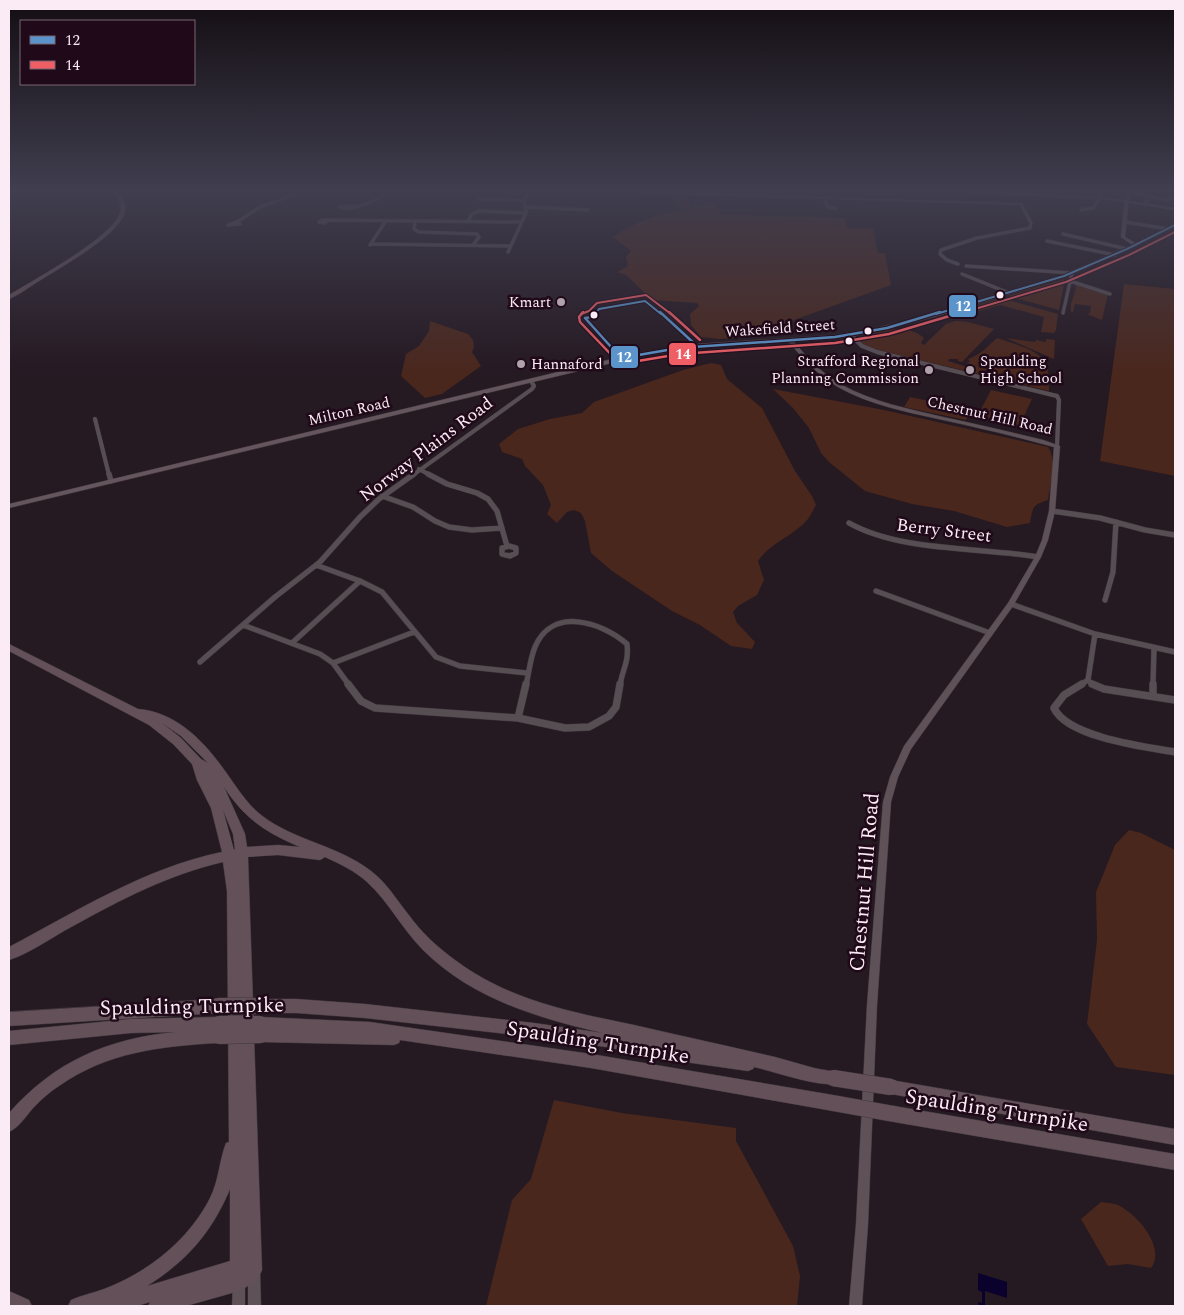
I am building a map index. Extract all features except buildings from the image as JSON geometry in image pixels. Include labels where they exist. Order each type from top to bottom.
[{"type":"highway","points":[[9,297],[81,250]]},
{"type":"highway","points":[[9,647],[153,722],[176,741],[196,762],[209,770],[225,799],[238,834],[234,913],[236,1103],[244,1273]]},
{"type":"highway","points":[[136,713],[154,715],[169,723],[194,742],[207,754],[243,805],[262,822],[293,840],[338,858],[366,874],[378,885],[411,928],[434,952],[474,981],[529,1007],[590,1023],[730,1053],[812,1074]]},
{"type":"highway","points":[[9,954],[153,880],[211,859],[278,850],[338,858]]},
{"type":"highway","points":[[236,855],[244,1273]]},
{"type":"highway","name":"Spaulding Turnpike","points":[[9,1019],[218,1006],[296,1006],[365,1011],[606,1040],[657,1051],[702,1056],[891,1087],[1175,1137]]},
{"type":"highway","name":"Spaulding Turnpike","points":[[9,1038],[131,1026],[261,1030],[373,1038],[422,1037],[591,1061],[1175,1162]]},
{"type":"highway","points":[[9,1124],[28,1102],[45,1088],[62,1075],[97,1056],[132,1045],[160,1039],[219,1030]]},
{"type":"highway","points":[[77,1306],[100,1300],[137,1284],[166,1264],[194,1236],[214,1208],[228,1174],[236,1103]]},
{"type":"highway","points":[[1098,1148],[1175,1168]]},
{"type":"highway","points":[[109,1306],[244,1273]]},
{"type":"highway","points":[[157,1306],[244,1273]]},
{"type":"highway","points":[[9,1300],[23,1306]]},
{"type":"main road","name":"Wakefield Street","points":[[697,346],[851,335],[922,319],[1009,293],[1072,273],[1124,250]]},
{"type":"main road","name":"Milton Road","points":[[9,506],[637,354],[697,346]]},
{"type":"street","points":[[941,250],[940,254],[943,258],[958,264]]},
{"type":"street","points":[[1092,250],[1115,255]]},
{"type":"street","points":[[966,266],[1072,273],[1062,313]]},
{"type":"street","points":[[962,274],[1009,293]]},
{"type":"street","points":[[1070,281],[1110,294]]},
{"type":"street","name":"Chestnut Hill Road","points":[[851,335],[866,348],[1057,396],[1059,400],[1056,480],[1052,511],[1045,540],[1038,557],[1011,604],[908,748],[894,777],[887,802],[879,896],[856,1306]]},
{"type":"street","name":"Chestnut Hill Road","points":[[790,340],[816,371],[833,383],[856,395],[898,408],[1057,446]]},
{"type":"street","name":"Norway Plains Road","points":[[200,662],[275,597],[316,565],[382,496],[532,389],[534,386],[531,381]]},
{"type":"street","points":[[94,419],[111,481]]},
{"type":"street","points":[[419,469],[447,484],[485,497],[498,511],[507,546]]},
{"type":"street","points":[[382,496],[413,507],[435,521],[449,527],[472,530],[502,528]]},
{"type":"street","points":[[1052,511],[1175,535]]},
{"type":"street","points":[[1105,600],[1109,591],[1116,522]]},
{"type":"street","name":"Berry Street","points":[[849,523],[866,532],[894,539],[1014,552],[1038,557]]},
{"type":"street","points":[[316,565],[360,581],[382,592],[436,657],[450,664],[527,673]]},
{"type":"street","points":[[292,643],[360,581]]},
{"type":"street","points":[[876,591],[990,633]]},
{"type":"street","points":[[1011,604],[1095,634],[1175,652]]},
{"type":"street","points":[[243,626],[320,654],[333,663],[360,701],[375,708],[518,718],[575,729],[589,727],[603,720],[616,707],[620,680],[629,654],[627,644],[611,631],[581,621],[566,622],[553,626],[539,638],[527,673],[518,718]]},
{"type":"street","points":[[333,663],[414,632]]},
{"type":"street","points":[[1095,634],[1088,680],[1064,695],[1054,708],[1056,716],[1074,728],[1125,743],[1175,752]]},
{"type":"street","points":[[1153,696],[1154,648]]},
{"type":"street","points":[[1088,680],[1094,686],[1104,690],[1175,700]]},
{"type":"street","points":[[239,1306],[244,1273]]},
{"type":"street","points":[[244,1273],[255,1306]]},
{"type":"shaded area","points":[[877,250],[878,253],[885,253],[891,285],[747,337],[720,339],[701,337],[691,325],[690,314],[699,306],[697,303],[652,300],[626,275],[617,272],[628,266],[626,257],[631,251]]},
{"type":"shaded area","points":[[1065,279],[1059,310],[1008,296]]},
{"type":"shaded area","points":[[1074,283],[1108,294],[1102,320],[1087,314],[1090,313],[1091,306],[1075,304],[1073,312],[1075,313],[1071,312],[1071,304],[1076,288]]},
{"type":"shaded area","points":[[1124,284],[1175,289],[1175,476],[1100,461]]},
{"type":"shaded area","points":[[1001,298],[1058,314],[1056,330],[1054,333],[1041,332],[1044,317],[1000,305],[972,313],[965,310],[954,312]]},
{"type":"shaded area","points":[[430,321],[468,334],[473,340],[474,347],[472,352],[481,366],[442,394],[425,398],[401,376],[406,354],[419,346],[429,331]]},
{"type":"shaded area","points":[[955,321],[994,329],[962,362],[958,361],[958,359],[949,359],[948,361],[974,369],[976,367],[966,362],[970,362],[968,359],[980,353],[997,338],[1026,348],[1043,359],[1048,370],[1049,391],[878,350],[864,345],[857,337],[900,329],[916,333],[924,338],[921,343],[924,345],[946,324]]},
{"type":"shaded area","points":[[1006,338],[1035,342],[1036,340],[1046,342],[1046,339],[1055,340],[1054,359]]},
{"type":"shaded area","points":[[711,363],[721,365],[727,379],[762,408],[795,471],[816,505],[802,525],[763,554],[758,561],[764,580],[757,595],[738,606],[733,612],[737,623],[755,642],[752,649],[731,646],[700,625],[672,611],[612,571],[591,553],[585,521],[581,513],[574,510],[567,512],[557,523],[547,514],[551,505],[543,485],[525,466],[522,459],[502,452],[499,444],[518,429],[550,419],[582,413],[594,402],[683,370]]},
{"type":"shaded area","points":[[773,389],[884,410],[1048,447],[1053,466],[1048,500],[1034,507],[1030,523],[1007,527],[954,511],[912,504],[865,491],[829,462],[821,453],[809,428],[793,408]]},
{"type":"shaded area","points":[[991,390],[1032,399],[1019,427],[977,417]]},
{"type":"shaded area","points":[[910,397],[971,410],[966,420],[904,407]]},
{"type":"shaded area","points":[[1129,830],[1141,833],[1175,850],[1175,1075],[1116,1067],[1087,1024],[1097,940],[1096,892],[1115,845]]},
{"type":"shaded area","points":[[554,1100],[622,1113],[736,1128],[736,1141],[793,1246],[800,1276],[797,1306],[486,1306],[512,1200],[531,1179]]},
{"type":"shaded area","points":[[1101,1202],[1120,1206],[1142,1225],[1153,1243],[1155,1252],[1155,1260],[1151,1268],[1128,1264],[1108,1266],[1081,1219]]},
{"type":"shaded area","points":[[978,1273],[1007,1282],[1007,1298],[985,1291],[985,1306],[979,1306],[978,1302],[982,1303],[982,1292],[978,1290]]},
{"type":"transit line","name":"12","points":[[697,346],[673,323],[645,301],[599,309],[592,317],[585,318],[621,358],[679,348],[835,337],[887,328],[1064,276],[1124,250]]},
{"type":"transit line","name":"14","points":[[700,340],[677,318],[646,295],[597,303],[589,311],[581,313],[579,317],[580,322],[620,364],[680,354],[835,343],[889,334],[1066,282],[1138,250]]},
{"type":"place","name":"Kmart","points":[[561,302]]},
{"type":"place","name":"Hannaford","points":[[521,364]]},
{"type":"place","name":"Strafford Regional Planning Commission","points":[[929,370]]},
{"type":"place","name":"Spaulding High School","points":[[970,370]]}]
